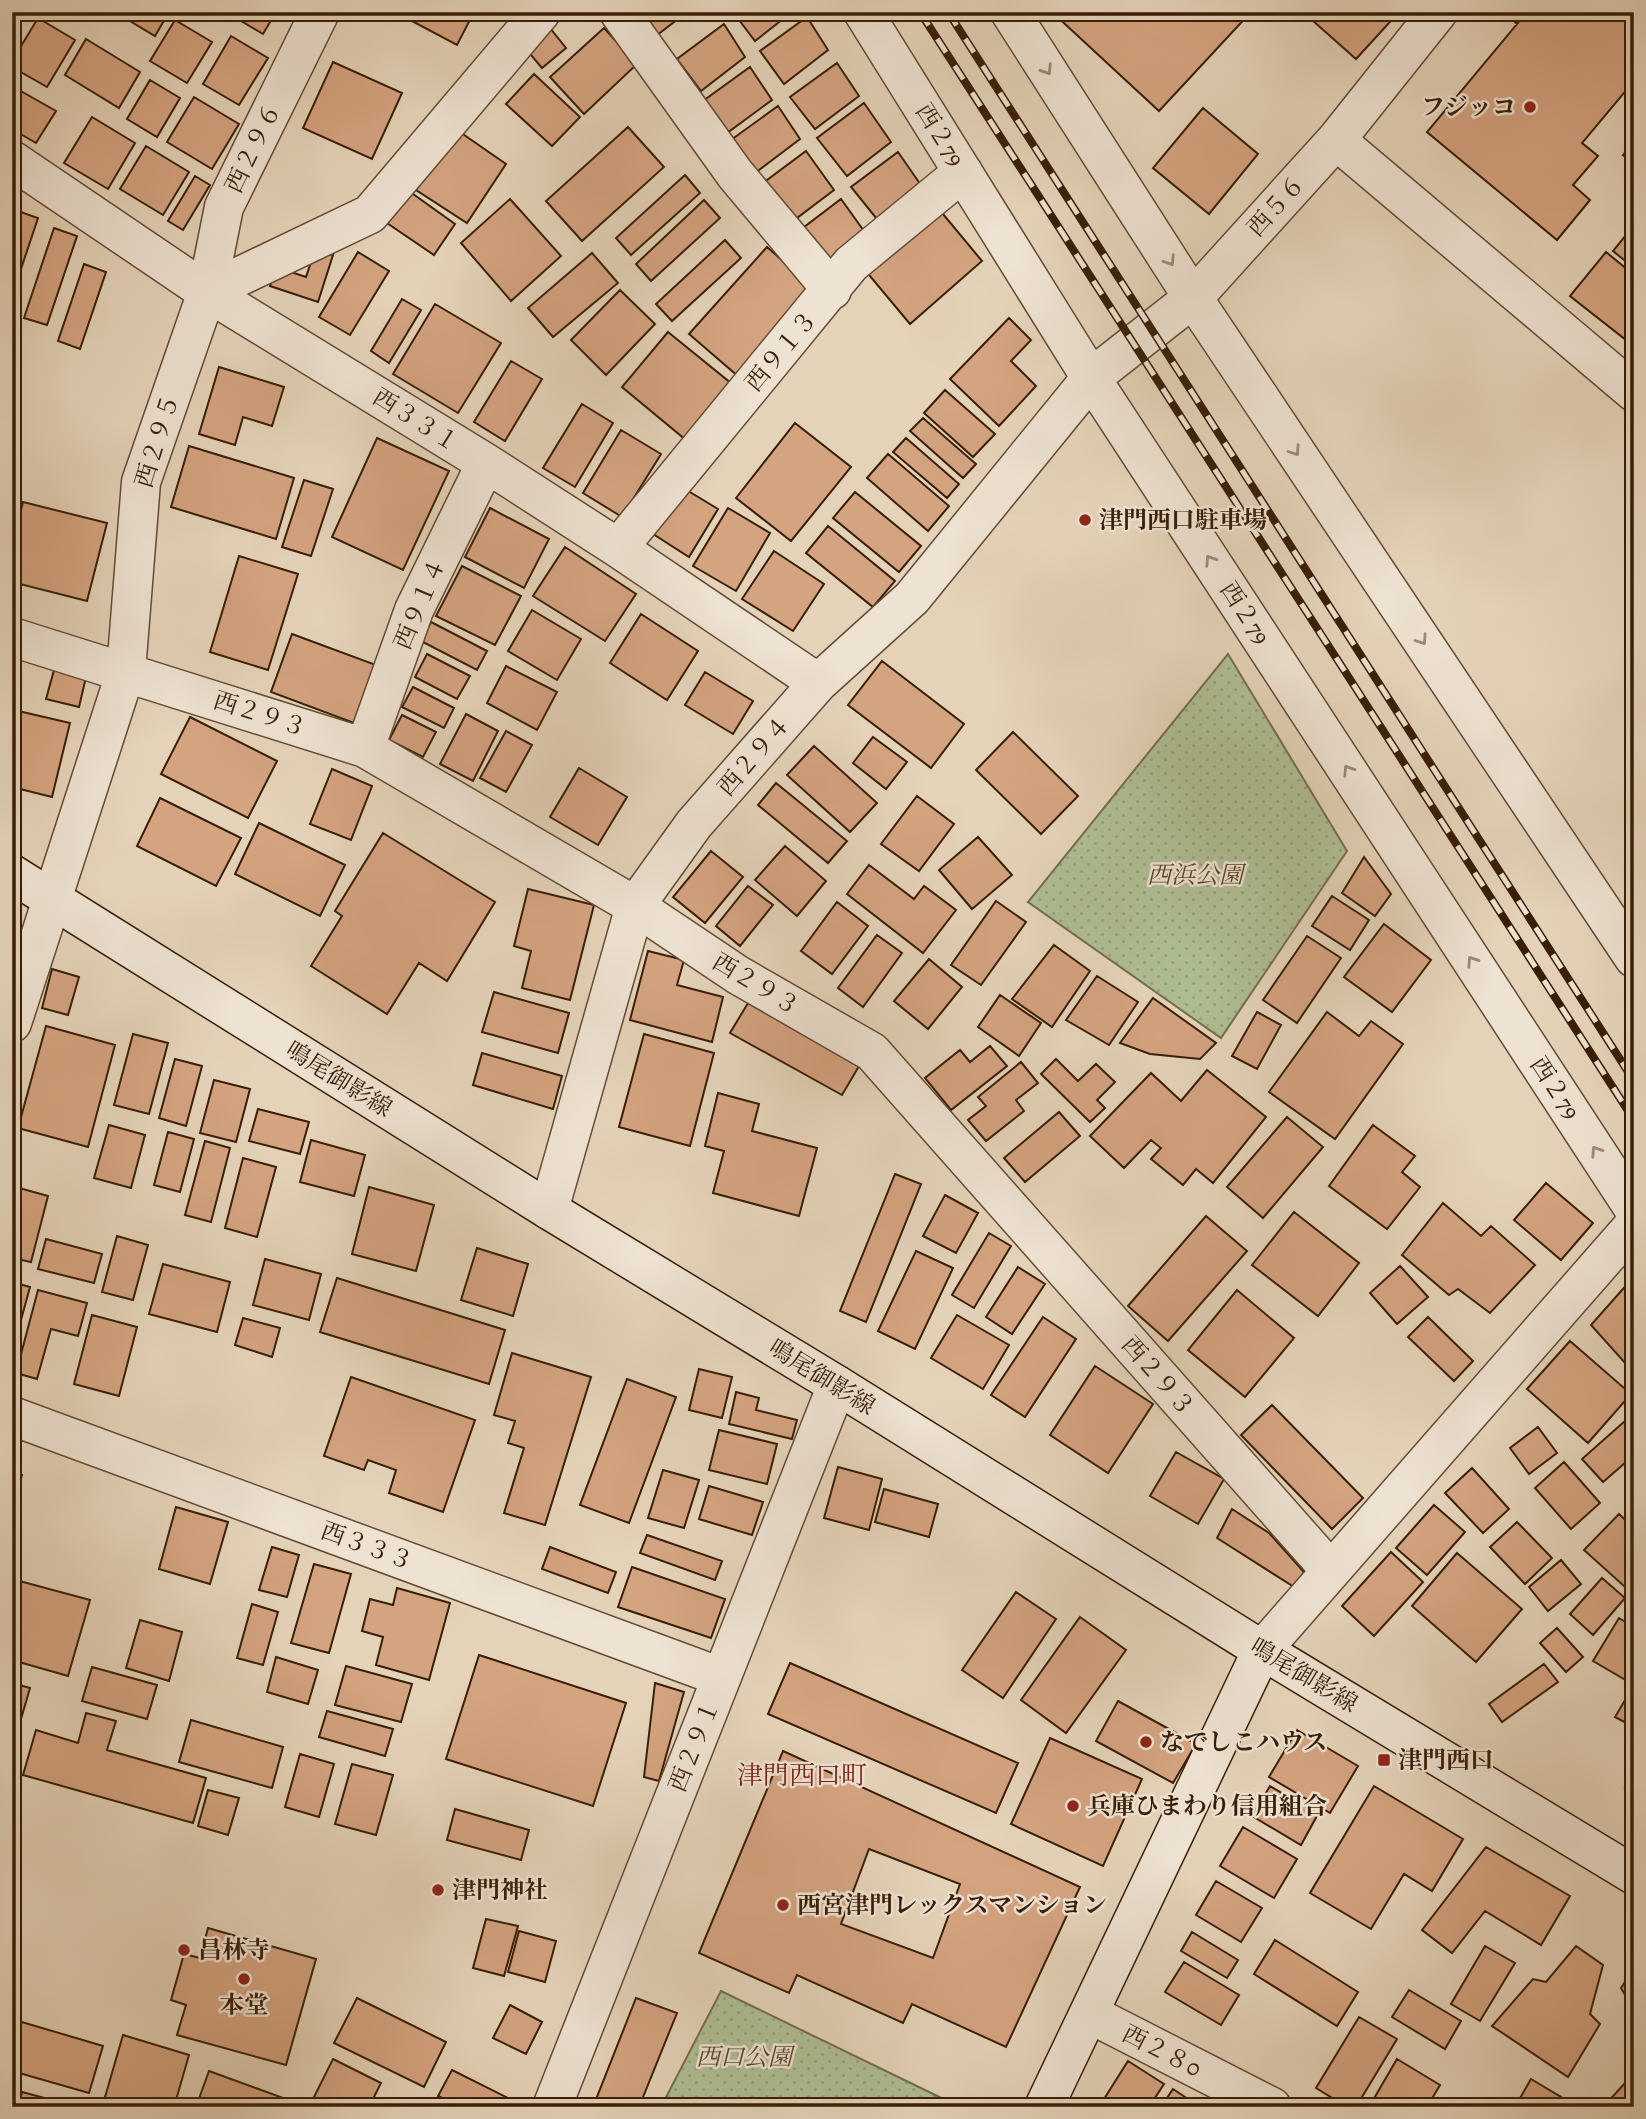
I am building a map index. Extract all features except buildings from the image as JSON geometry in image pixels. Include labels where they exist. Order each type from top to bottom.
[{"type":"street","name":"西２９６","points":[[207,292],[224,206],[320,12]]},
{"type":"street","points":[[207,292],[370,214],[541,12]]},
{"type":"street","points":[[619,12],[735,174],[832,289]]},
{"type":"street","name":"西２79","points":[[863,12],[1091,378],[1634,1209]]},
{"type":"street","points":[[1010,12],[1193,298],[1634,958]]},
{"type":"street","name":"西５６","points":[[1091,378],[1193,298],[1336,140],[1438,12]]},
{"type":"street","points":[[1336,140],[1634,392]]},
{"type":"street","name":"西３３１","points":[[12,160],[207,292],[486,463],[818,683]]},
{"type":"street","name":"西９１３","points":[[618,548],[851,264],[963,172]]},
{"type":"street","name":"西２９５","points":[[12,1023],[126,671],[141,482],[207,292]]},
{"type":"street","name":"西２９４","points":[[549,1210],[635,906],[694,824],[818,683],[912,598],[1091,378]]},
{"type":"street","name":"西９１４","points":[[365,748],[414,610],[486,463]]},
{"type":"street","name":"西２９３","points":[[12,636],[365,748],[635,906],[738,975],[872,1052],[1331,1571]]},
{"type":"street","name":"鳴尾御影線","points":[[12,874],[549,1210],[837,1385],[1262,1650],[1634,1875]]},
{"type":"street","points":[[1045,2107],[1262,1650],[1634,1225]]},
{"type":"street","name":"西２９１","points":[[552,2107],[837,1385]]},
{"type":"street","name":"西３３３","points":[[12,1416],[721,1677]]},
{"type":"street","name":"西２８0","points":[[1090,2014],[1272,2107]]},
{"type":"green space","name":"西浜公園","points":[[1228,654],[1347,851],[1221,1038],[1028,902]]},
{"type":"green space","name":"西口公園","points":[[721,1991],[960,2107],[661,2107]]},
{"type":"railway","points":[[920,12],[1634,1120]]},
{"type":"railway","points":[[948,12],[1634,1081]]},
{"type":"place","name":"フジッコ","points":[[1530,107]]},
{"type":"place","name":"津門西口駐車場","points":[[1085,520]]},
{"type":"place","name":"なでしこハウス","points":[[1146,1742]]},
{"type":"place","name":"津門西口","points":[[1384,1760]]},
{"type":"place","name":"兵庫ひまわり信用組合","points":[[1073,1806]]},
{"type":"place","name":"津門神社","points":[[438,1890]]},
{"type":"place","name":"西宮津門レックスマンション","points":[[783,1905]]},
{"type":"place","name":"昌林寺","points":[[184,1950]]},
{"type":"place","name":"本堂","points":[[244,1979]]},
{"type":"district","name":"津門西口町","points":[[802,1775]]}]
